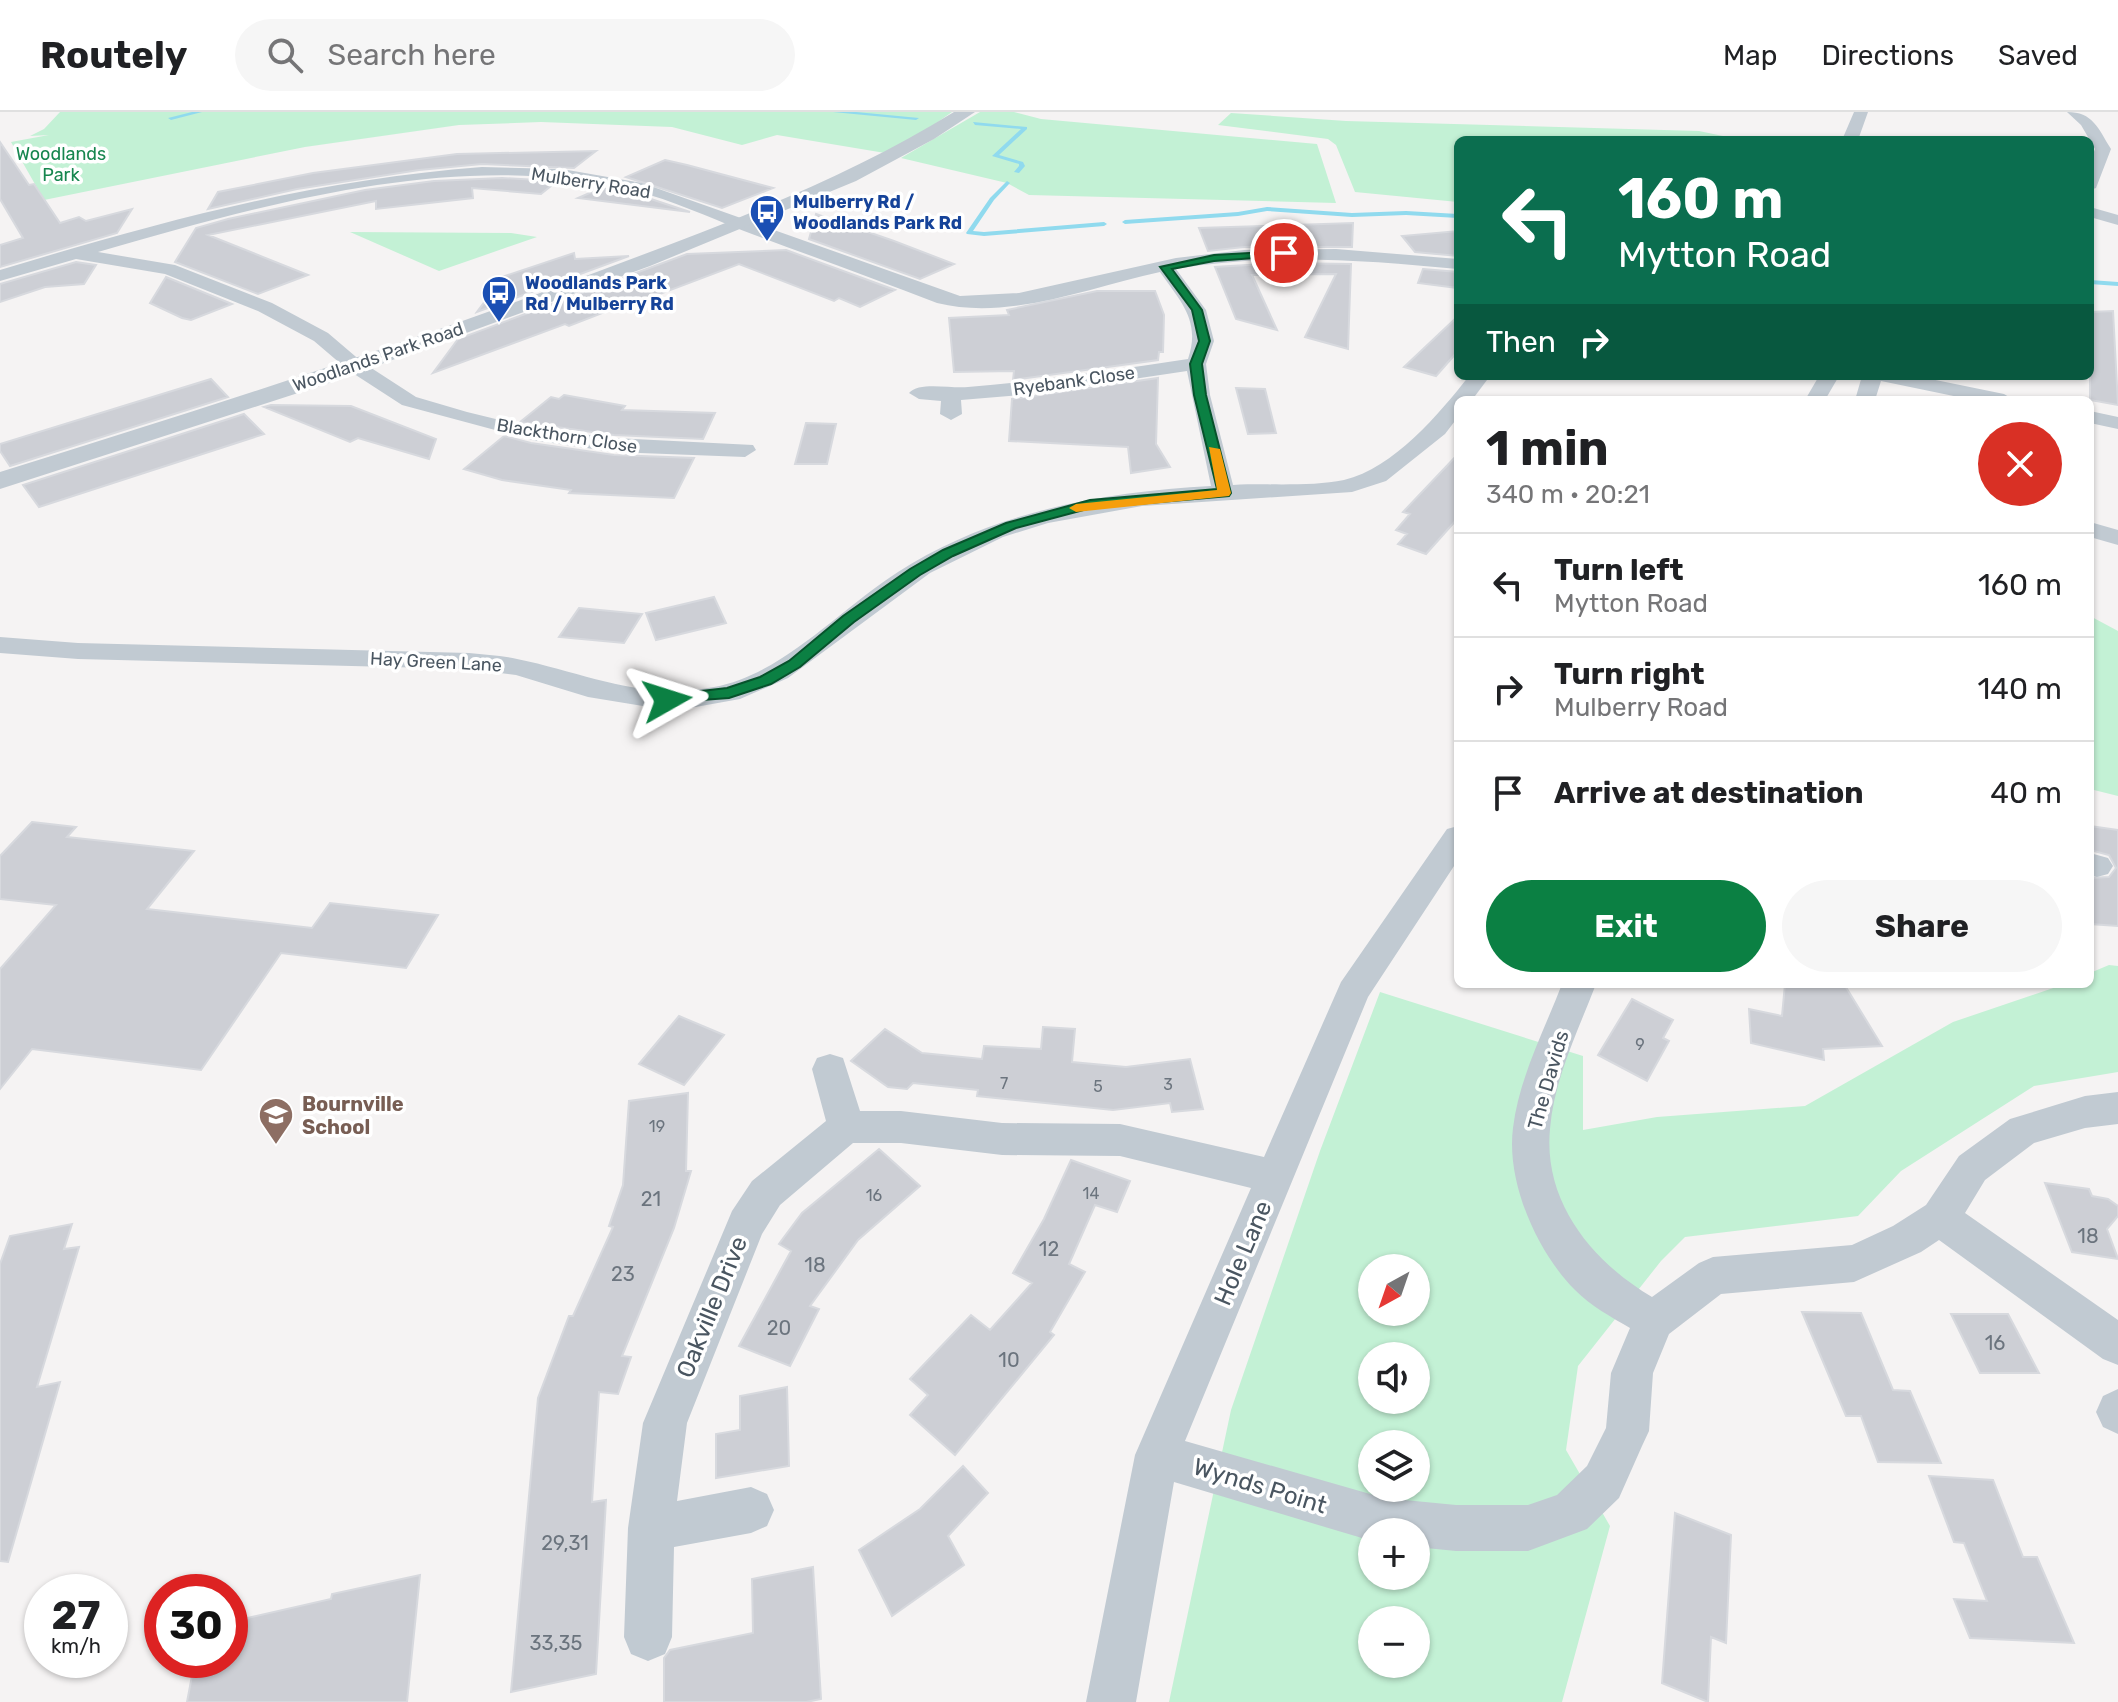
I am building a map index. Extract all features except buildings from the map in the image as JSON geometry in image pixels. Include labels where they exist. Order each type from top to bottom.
[{"type":"street","name":"Woodlands Park Road","points":[[0,481],[355,366],[572,289],[740,224],[862,172],[935,133],[966,112]]},
{"type":"street","points":[[1852,136],[1861,112]]},
{"type":"street","points":[[2074,112],[2087,122],[2103,149],[2094,174]]},
{"type":"street","name":"Mulberry Road","points":[[0,276],[233,209],[393,180],[462,173],[518,172],[634,186],[944,299],[967,304],[1008,301],[1214,258],[1284,253],[1382,256],[1454,264]]},
{"type":"street","points":[[2094,213],[2118,220]]},
{"type":"street","name":"Blackthorn Close","points":[[74,253],[169,269],[253,302],[321,337],[355,366],[409,401],[532,434],[666,449],[745,450]]},
{"type":"street","points":[[1165,267],[1197,310],[1204,341],[1196,364],[1200,395],[1224,493]]},
{"type":"street","name":"Ryebank Close","points":[[919,393],[951,404],[1033,388],[1196,364]]},
{"type":"street","name":"Hay Green Lane","points":[[1464,396],[1477,380]]},
{"type":"street","points":[[1906,380],[1984,396]]},
{"type":"street","name":"Hay Green Lane","points":[[0,645],[78,651],[469,661],[517,667],[571,684],[634,698],[667,700],[720,694],[766,680],[785,670],[915,572],[948,553],[1011,525],[1090,504],[1344,487],[1378,476],[1437,429],[1454,408]]},
{"type":"street","points":[[2094,418],[2118,423]]},
{"type":"street","points":[[2094,530],[2118,538]]},
{"type":"street","name":"Hole Lane","points":[[1111,1702],[1157,1455],[1353,992],[1454,843]]},
{"type":"street","name":"The Davids","points":[[1578,988],[1542,1087],[1531,1131],[1534,1179],[1555,1229],[1582,1270],[1609,1293],[1654,1320]]},
{"type":"street","points":[[830,1069],[846,1127],[901,1127],[1002,1139],[1120,1140],[1276,1177]]},
{"type":"street","points":[[1654,1320],[1713,1276],[1854,1263],[1907,1239],[1940,1218],[1972,1168],[2023,1130],[2085,1112],[2118,1108]]},
{"type":"street","name":"Oakville Drive","points":[[648,1637],[651,1528],[665,1423],[746,1224],[766,1193],[846,1127]]},
{"type":"street","points":[[1940,1218],[2118,1345]]},
{"type":"street","name":"Wynds Point","points":[[1157,1455],[1296,1498],[1384,1521],[1456,1528],[1528,1528],[1571,1513],[1603,1482],[1627,1431],[1632,1373],[1654,1320]]},
{"type":"street","points":[[651,1528],[751,1510]]},
{"type":"green space","name":"Woodlands Park","points":[[60,112],[952,112],[885,153],[777,135],[742,145],[672,127],[541,122],[459,125],[305,147],[44,200],[11,142],[49,135],[30,136],[44,129]]},
{"type":"green space","points":[[980,112],[1014,112],[1041,119],[1317,144],[1336,203],[1029,195],[1007,183],[901,158]]},
{"type":"green space","points":[[1231,113],[1346,121],[1699,131],[1723,136],[1454,136],[1454,202],[1355,192],[1336,145],[1328,139],[1218,125]]},
{"type":"green space","points":[[350,232],[511,233],[537,237],[439,271]]},
{"type":"green space","points":[[2094,618],[2118,631],[2118,796],[2094,790]]},
{"type":"green space","points":[[2109,965],[2118,966],[2118,1072],[2034,1086],[1901,1171],[1858,1216],[1685,1237],[1661,1261],[1578,1366],[1566,1450],[1610,1526],[1562,1702],[1169,1702],[1231,1410],[1320,1151],[1380,992],[1583,1056],[1583,1130],[1657,1117],[1805,1106],[1953,1022],[2053,988],[2094,988],[2094,971]]},
{"type":"waterway","points":[[171,118],[199,112]]},
{"type":"waterway","points":[[836,112],[916,118]]},
{"type":"waterway","points":[[975,123],[1025,128],[995,156],[1021,163],[1017,172]]},
{"type":"waterway","points":[[1007,183],[969,233],[1104,224]]},
{"type":"waterway","points":[[1125,222],[1267,209],[1352,215],[1406,213],[1454,216]]},
{"type":"waterway","points":[[2094,282],[2118,284]]},
{"type":"slow traffic","points":[[1076,508],[1090,504],[1224,493],[1213,449]]},
{"type":"place","name":"Mulberry Rd / Woodlands Park Rd","points":[[767,243]]},
{"type":"place","name":"Woodlands Park Rd / Mulberry Rd","points":[[499,324]]},
{"type":"place","name":"Bournville School","points":[[276,1146]]},
{"type":"route","points":[[667,700],[729,693],[766,680],[794,664],[849,619],[915,572],[948,553],[1011,525],[1090,504],[1224,493],[1200,395],[1196,364],[1204,341],[1197,310],[1165,267],[1214,258],[1284,253]]}]
